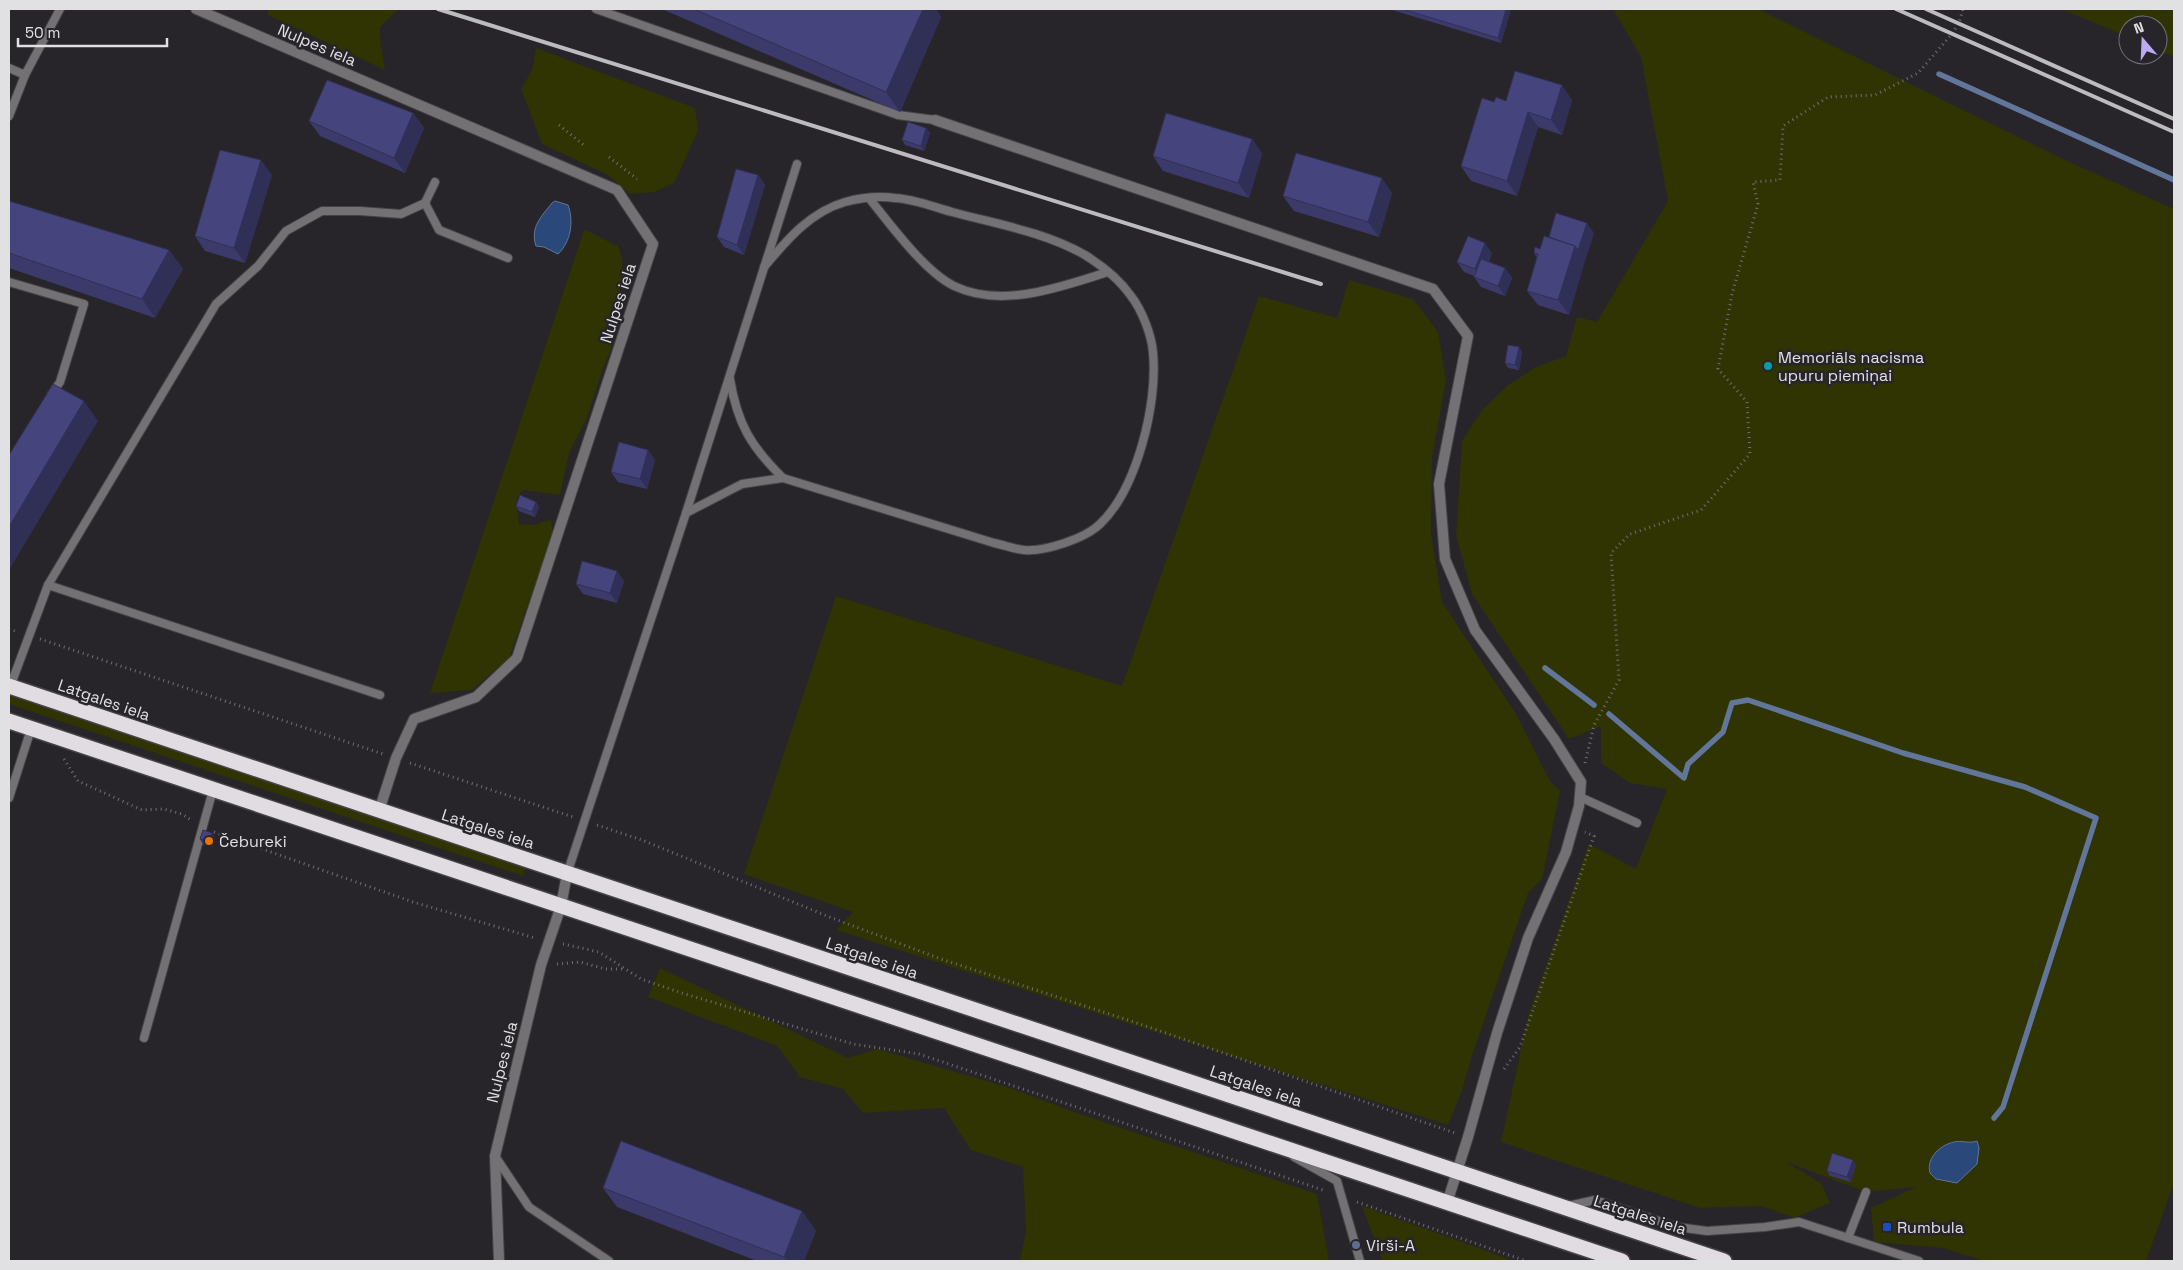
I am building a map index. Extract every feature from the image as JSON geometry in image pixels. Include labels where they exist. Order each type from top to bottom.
[{"type":"highway","name":"Latgales iela","points":[[9,686],[379,812],[1724,1261]]},
{"type":"highway","points":[[9,721],[1622,1261]]},
{"type":"street","name":"Nulpes iela","points":[[196,9],[617,190],[653,244],[517,658],[476,698],[414,719],[396,758],[379,812]]},
{"type":"street","points":[[935,120],[1434,289],[1468,336],[1439,484],[1445,559],[1475,630],[1554,739],[1581,782],[1580,797],[1566,852],[1528,938],[1496,1033],[1468,1137],[1446,1203]]},
{"type":"street","name":"Nulpes iela","points":[[500,1261],[495,1156],[542,965],[561,906],[567,874]]},
{"type":"lane","points":[[9,116],[25,75],[60,9]]},
{"type":"lane","points":[[596,9],[898,115],[935,120]]},
{"type":"lane","points":[[9,68],[25,75]]},
{"type":"lane","points":[[567,874],[686,513],[797,164]]},
{"type":"lane","points":[[9,686],[48,585],[216,304],[258,266],[286,231],[322,211],[401,214],[425,203],[435,182]]},
{"type":"lane","points":[[686,513],[742,484],[783,478],[994,543],[1026,550],[1079,538],[1100,525],[1118,503],[1133,469],[1150,408],[1154,378],[1153,351],[1147,328],[1132,296],[1108,272],[1084,255],[1038,235],[896,198],[869,198],[844,202],[822,213],[794,232],[764,267]]},
{"type":"lane","points":[[869,198],[899,235],[954,286],[980,294],[1032,294],[1108,272]]},
{"type":"lane","points":[[425,203],[439,230],[508,258]]},
{"type":"lane","points":[[9,282],[84,304],[60,382],[44,406]]},
{"type":"lane","points":[[729,376],[733,401],[743,427],[760,456],[783,478]]},
{"type":"lane","points":[[48,585],[380,695]]},
{"type":"lane","points":[[9,798],[31,729]]},
{"type":"lane","points":[[144,1038],[213,790]]},
{"type":"lane","points":[[1580,797],[1637,823]]},
{"type":"lane","points":[[1267,1142],[1337,1181],[1360,1261]]},
{"type":"lane","points":[[495,1156],[529,1207],[609,1261]]},
{"type":"lane","points":[[1848,1238],[1866,1192]]},
{"type":"lane","points":[[1563,1208],[1595,1200],[1677,1227],[1722,1230],[1799,1222],[1919,1261]]},
{"type":"path","points":[[1581,782],[1594,725],[1619,680],[1611,553],[1630,534],[1701,510],[1750,454],[1747,402],[1718,368],[1732,294],[1758,204],[1753,182],[1780,180],[1783,126],[1828,97],[1875,95],[1918,73],[1952,34],[1959,24],[1963,9]]},
{"type":"path","points":[[559,126],[586,147]]},
{"type":"path","points":[[609,157],[637,179]]},
{"type":"path","points":[[9,629],[642,840],[832,918],[941,959],[1134,1022],[1468,1137]]},
{"type":"path","points":[[58,756],[66,759],[78,781],[142,810],[164,809],[182,814],[202,828],[413,902],[519,935],[599,952],[641,979],[685,994],[852,1044],[919,1054],[1341,1196],[1526,1261]]},
{"type":"path","points":[[1500,1073],[1520,1047],[1594,836],[1573,827]]},
{"type":"path","points":[[542,965],[580,962],[605,969],[623,969]]},
{"type":"green space","points":[[268,9],[399,9],[380,27],[380,40],[385,70],[268,15]]},
{"type":"green space","points":[[1613,9],[1758,9],[2065,160],[2174,209],[2174,1183],[2146,1261],[1985,1261],[1943,1248],[1874,1242],[1871,1208],[1916,1187],[1866,1192],[1784,1161],[1821,1183],[1830,1203],[1794,1218],[1762,1206],[1700,1208],[1501,1142],[1528,1017],[1589,844],[1636,869],[1667,789],[1630,783],[1601,763],[1601,726],[1569,739],[1472,594],[1456,535],[1462,441],[1482,410],[1508,385],[1536,367],[1566,356],[1577,317],[1597,322],[1668,201],[1641,57]]},
{"type":"green space","points":[[2061,9],[2174,9],[2174,57],[2168,54],[2168,15],[2118,15],[2118,33]]},
{"type":"green space","points":[[536,48],[695,108],[698,131],[674,183],[654,192],[630,194],[608,175],[542,144],[521,89],[532,70]]},
{"type":"green space","points":[[584,230],[618,246],[622,257],[623,279],[611,314],[615,340],[603,368],[586,420],[569,453],[560,495],[522,490],[516,500],[519,524],[532,525],[551,520],[553,534],[509,658],[472,690],[430,693]]},
{"type":"green space","points":[[1349,280],[1413,299],[1438,332],[1446,381],[1432,457],[1431,534],[1442,602],[1516,714],[1550,781],[1560,791],[1542,879],[1528,893],[1471,1059],[1462,1091],[1448,1125],[836,930],[853,912],[744,874],[836,596],[1122,686],[1259,296],[1337,318]]},
{"type":"green space","points":[[11,692],[527,865],[523,876],[9,704]]},
{"type":"green space","points":[[660,968],[848,1058],[877,1049],[1007,1087],[1077,1113],[1317,1194],[1329,1261],[1020,1261],[1026,1231],[1023,1167],[971,1150],[944,1108],[863,1113],[843,1089],[800,1077],[777,1046],[648,997]]},
{"type":"green space","points":[[1362,1206],[1514,1261],[1382,1260]]},
{"type":"water","points":[[555,201],[568,205],[571,218],[566,244],[558,254],[544,247],[536,246],[534,233],[541,218]]},
{"type":"water","points":[[1977,1141],[1979,1148],[1977,1164],[1957,1183],[1936,1179],[1930,1173],[1930,1162],[1939,1149],[1957,1142]]},
{"type":"building","points":[[694,9],[923,9],[886,92]]},
{"type":"building","points":[[1402,9],[1506,9],[1498,38]]},
{"type":"building","points":[[1515,71],[1562,85],[1551,120],[1528,112],[1507,181],[1461,166],[1482,98],[1494,102],[1496,97],[1506,101]]},
{"type":"building","points":[[327,80],[413,113],[394,158],[309,121]]},
{"type":"building","points":[[1166,113],[1252,139],[1238,183],[1153,156]]},
{"type":"building","points":[[908,122],[926,128],[921,146],[902,140]]},
{"type":"building","points":[[220,150],[261,160],[234,248],[195,236]]},
{"type":"building","points":[[1296,153],[1382,178],[1368,222],[1283,196]]},
{"type":"building","points":[[736,169],[758,175],[737,245],[717,237]]},
{"type":"building","points":[[9,201],[169,250],[142,299],[9,253]]},
{"type":"building","points":[[1556,213],[1587,223],[1578,250],[1575,246],[1549,237]]},
{"type":"building","points":[[1468,236],[1485,243],[1475,269],[1457,262]]},
{"type":"building","points":[[1544,236],[1575,246],[1558,300],[1527,291],[1538,254],[1534,253],[1535,247],[1540,249]]},
{"type":"building","points":[[1481,259],[1505,268],[1498,286],[1474,277]]},
{"type":"building","points":[[1508,345],[1519,347],[1515,365],[1505,363]]},
{"type":"building","points":[[53,384],[84,401],[9,527],[9,455]]},
{"type":"building","points":[[619,442],[648,450],[640,479],[611,472]]},
{"type":"building","points":[[520,495],[536,502],[532,512],[516,506]]},
{"type":"building","points":[[582,561],[617,571],[610,593],[576,584]]},
{"type":"building","points":[[203,830],[212,833],[208,842],[200,839]]},
{"type":"building","points":[[621,1141],[802,1211],[784,1257],[603,1188]]},
{"type":"building","points":[[1832,1153],[1853,1160],[1847,1177],[1827,1171]]},
{"type":"waterway","points":[[1939,74],[2174,180]]},
{"type":"waterway","points":[[1545,668],[1594,705]]},
{"type":"waterway","points":[[1609,714],[1684,778],[1688,764],[1723,732],[1732,703],[1748,700],[1903,753],[2025,787],[2096,818],[2003,1107],[1994,1118]]},
{"type":"railway","points":[[438,9],[1321,284]]},
{"type":"railway","points":[[1896,9],[2174,132]]},
{"type":"railway","points":[[1926,9],[2174,119]]},
{"type":"place","name":"Memoriāls nacisma upuru piemiņai","points":[[1768,366]]},
{"type":"place","name":"Čebureki","points":[[209,841]]},
{"type":"place","name":"Rumbula","points":[[1887,1227]]},
{"type":"place","name":"Virši-A","points":[[1356,1245]]}]
